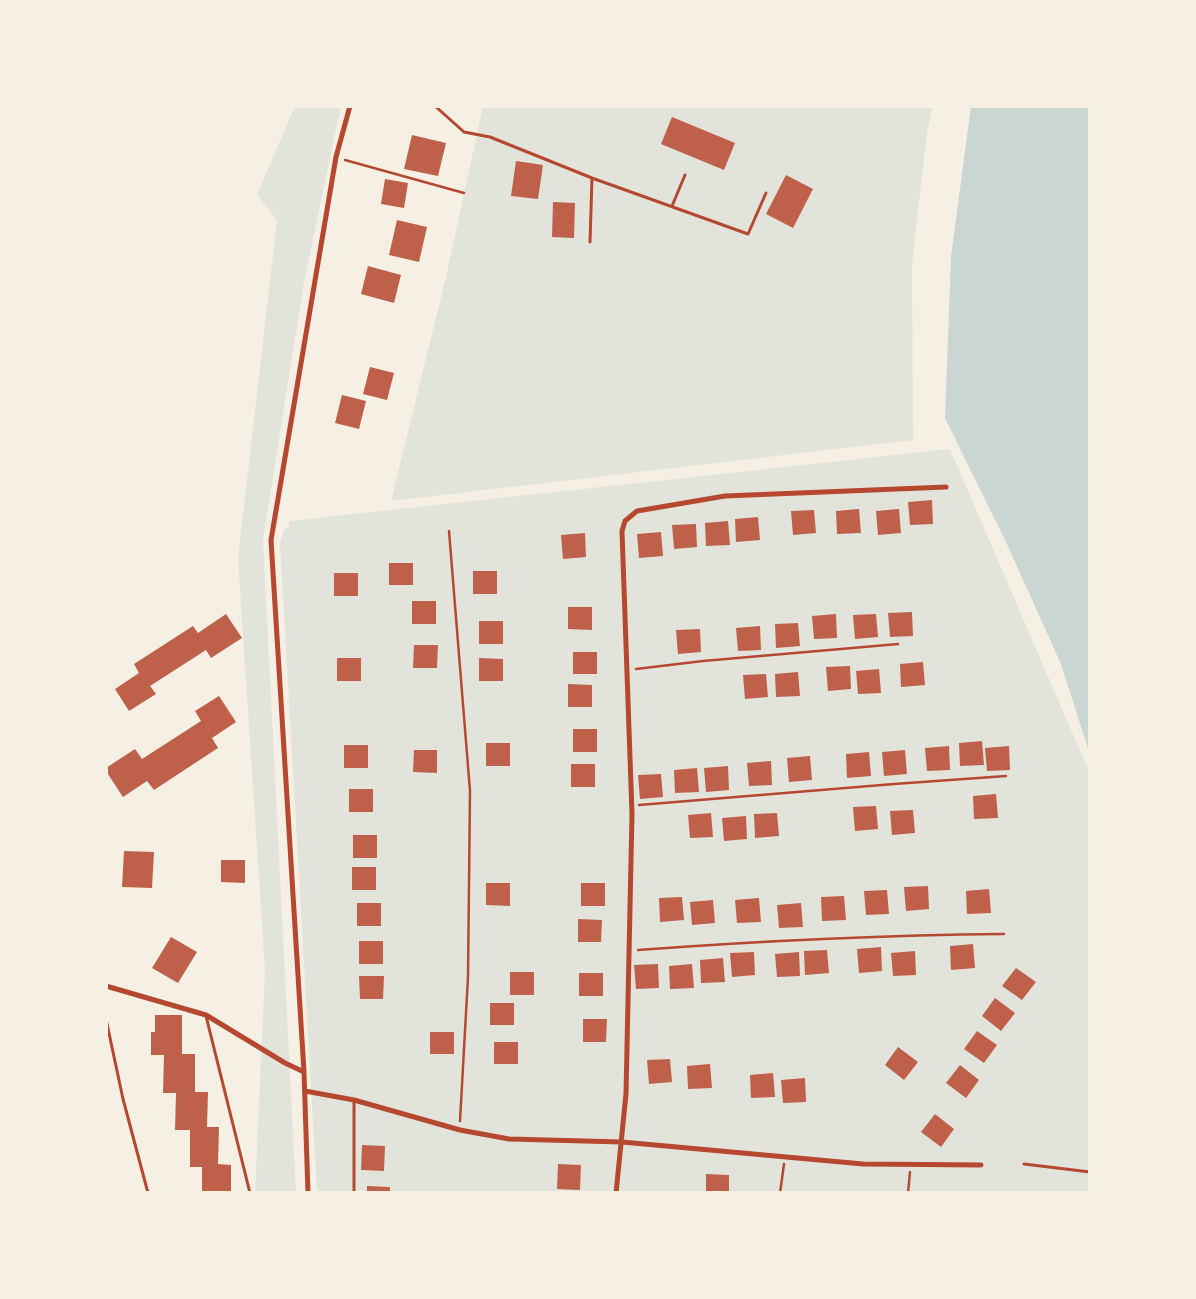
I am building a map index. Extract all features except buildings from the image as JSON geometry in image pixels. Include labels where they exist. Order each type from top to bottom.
[{"type":"street","points":[[308,1193],[304,1072],[271,540],[336,158],[350,106]]},
{"type":"street","points":[[616,1193],[626,1094],[632,806],[622,531],[626,521],[637,511],[725,496],[946,487]]},
{"type":"street","points":[[106,986],[206,1015],[285,1063],[304,1072]]},
{"type":"street","points":[[305,1091],[354,1100],[460,1130],[509,1139],[622,1142],[863,1164],[981,1165]]},
{"type":"lane","points":[[435,106],[464,132],[490,137],[592,178],[748,234],[766,193]]},
{"type":"lane","points":[[672,206],[685,175]]},
{"type":"lane","points":[[590,242],[592,178]]},
{"type":"lane","points":[[206,1015],[250,1193]]},
{"type":"lane","points":[[106,1019],[123,1099],[148,1193]]},
{"type":"lane","points":[[354,1100],[354,1193]]},
{"type":"lane","points":[[1024,1164],[1090,1172]]},
{"type":"path","points":[[336,158],[464,194]]},
{"type":"path","points":[[449,532],[470,791],[468,977],[460,1130]]},
{"type":"path","points":[[627,670],[703,661],[898,644]]},
{"type":"path","points":[[632,806],[1006,776]]},
{"type":"path","points":[[628,951],[732,943],[920,935],[1004,934]]},
{"type":"path","points":[[780,1193],[784,1156]]},
{"type":"path","points":[[908,1193],[911,1164]]},
{"type":"shaded area","points":[[295,106],[341,106],[304,282],[263,540],[296,1193],[255,1193],[265,971],[238,558],[277,220],[257,194]]},
{"type":"shaded area","points":[[483,106],[933,106],[927,132],[912,264],[913,440],[391,501],[446,277]]},
{"type":"shaded area","points":[[971,106],[1090,106],[1090,755],[1061,664],[1006,542],[945,418],[951,257]]},
{"type":"shaded area","points":[[950,449],[1090,774],[1090,1193],[317,1193],[280,544],[285,527],[289,528],[289,521]]}]
